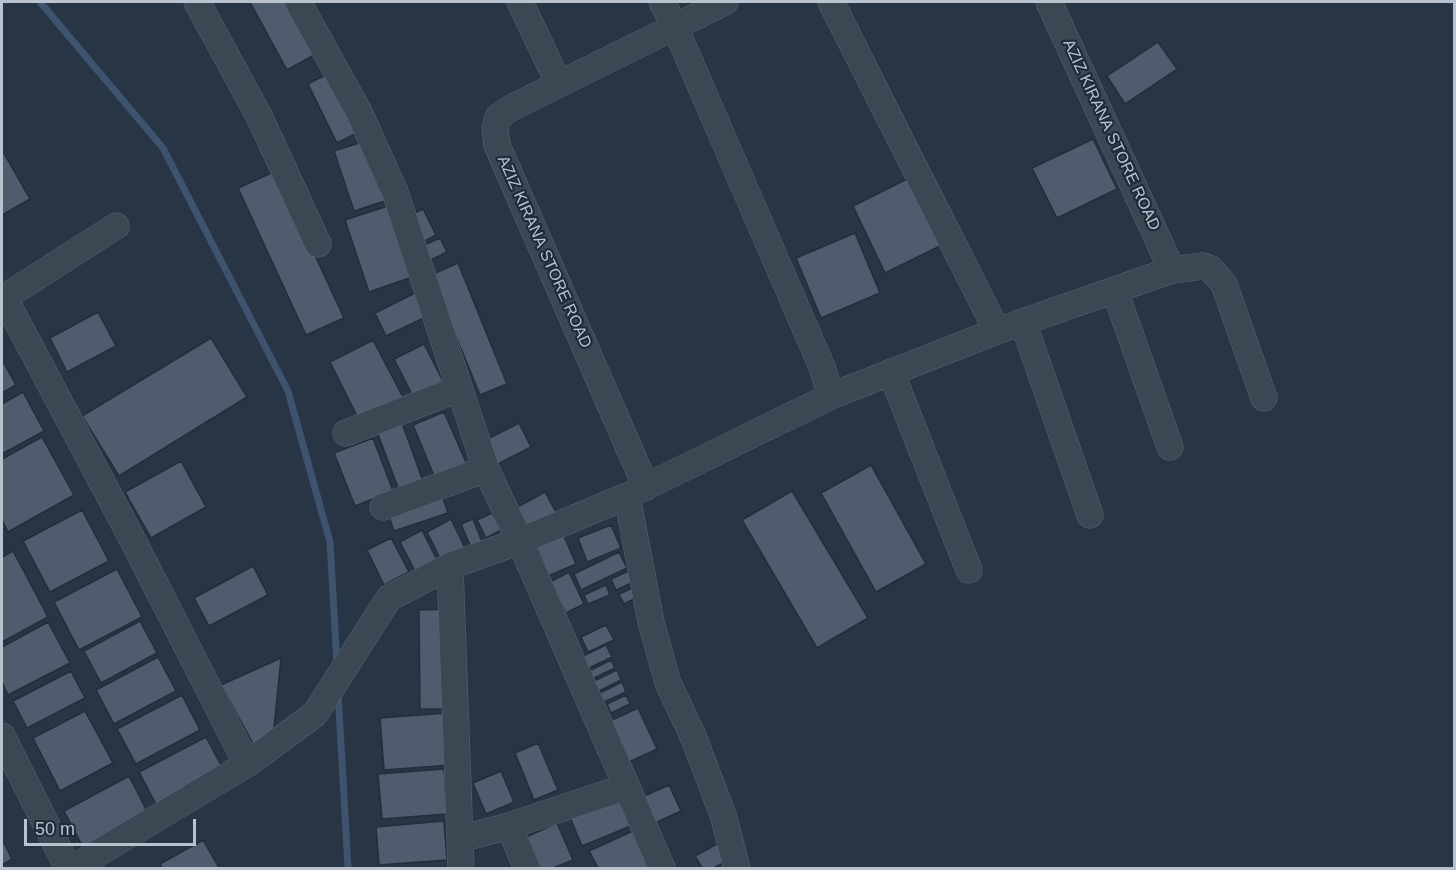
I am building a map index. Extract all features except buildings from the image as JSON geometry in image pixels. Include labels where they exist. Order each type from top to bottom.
[{"type":"street","points":[[197,2],[259,116],[318,244]]},
{"type":"street","points":[[298,2],[359,112],[395,192],[486,470],[520,541],[662,868]]},
{"type":"street","points":[[520,2],[559,84]]},
{"type":"street","points":[[662,2],[675,27],[822,367],[831,396]]},
{"type":"street","name":"AZIZ KIRANA STORE ROAD","points":[[637,492],[496,145],[495,128],[498,117],[511,108],[725,2]]},
{"type":"street","points":[[831,2],[997,331]]},
{"type":"street","name":"AZIZ KIRANA STORE ROAD","points":[[1049,2],[1172,270]]},
{"type":"street","points":[[116,226],[3,298],[129,533],[247,764]]},
{"type":"street","points":[[73,868],[247,764],[315,714],[389,598],[450,566],[520,541],[637,492],[831,396],[891,372],[997,331],[1172,270],[1203,266],[1211,268],[1224,284],[1264,398]]},
{"type":"street","points":[[1114,291],[1170,447]]},
{"type":"street","points":[[1023,322],[1090,515]]},
{"type":"street","points":[[891,372],[969,570]]},
{"type":"street","points":[[346,434],[458,389]]},
{"type":"street","points":[[383,507],[486,470]]},
{"type":"street","points":[[637,492],[651,622],[668,682],[693,736],[723,815],[737,868]]},
{"type":"street","points":[[450,566],[461,868]]},
{"type":"street","points":[[2,736],[68,868]]},
{"type":"street","points":[[460,839],[509,826],[626,787]]},
{"type":"street","points":[[509,826],[527,868]]},
{"type":"waterway","points":[[40,2],[163,148],[288,391],[330,542],[337,665]]},
{"type":"waterway","points":[[338,691],[348,868]]}]
